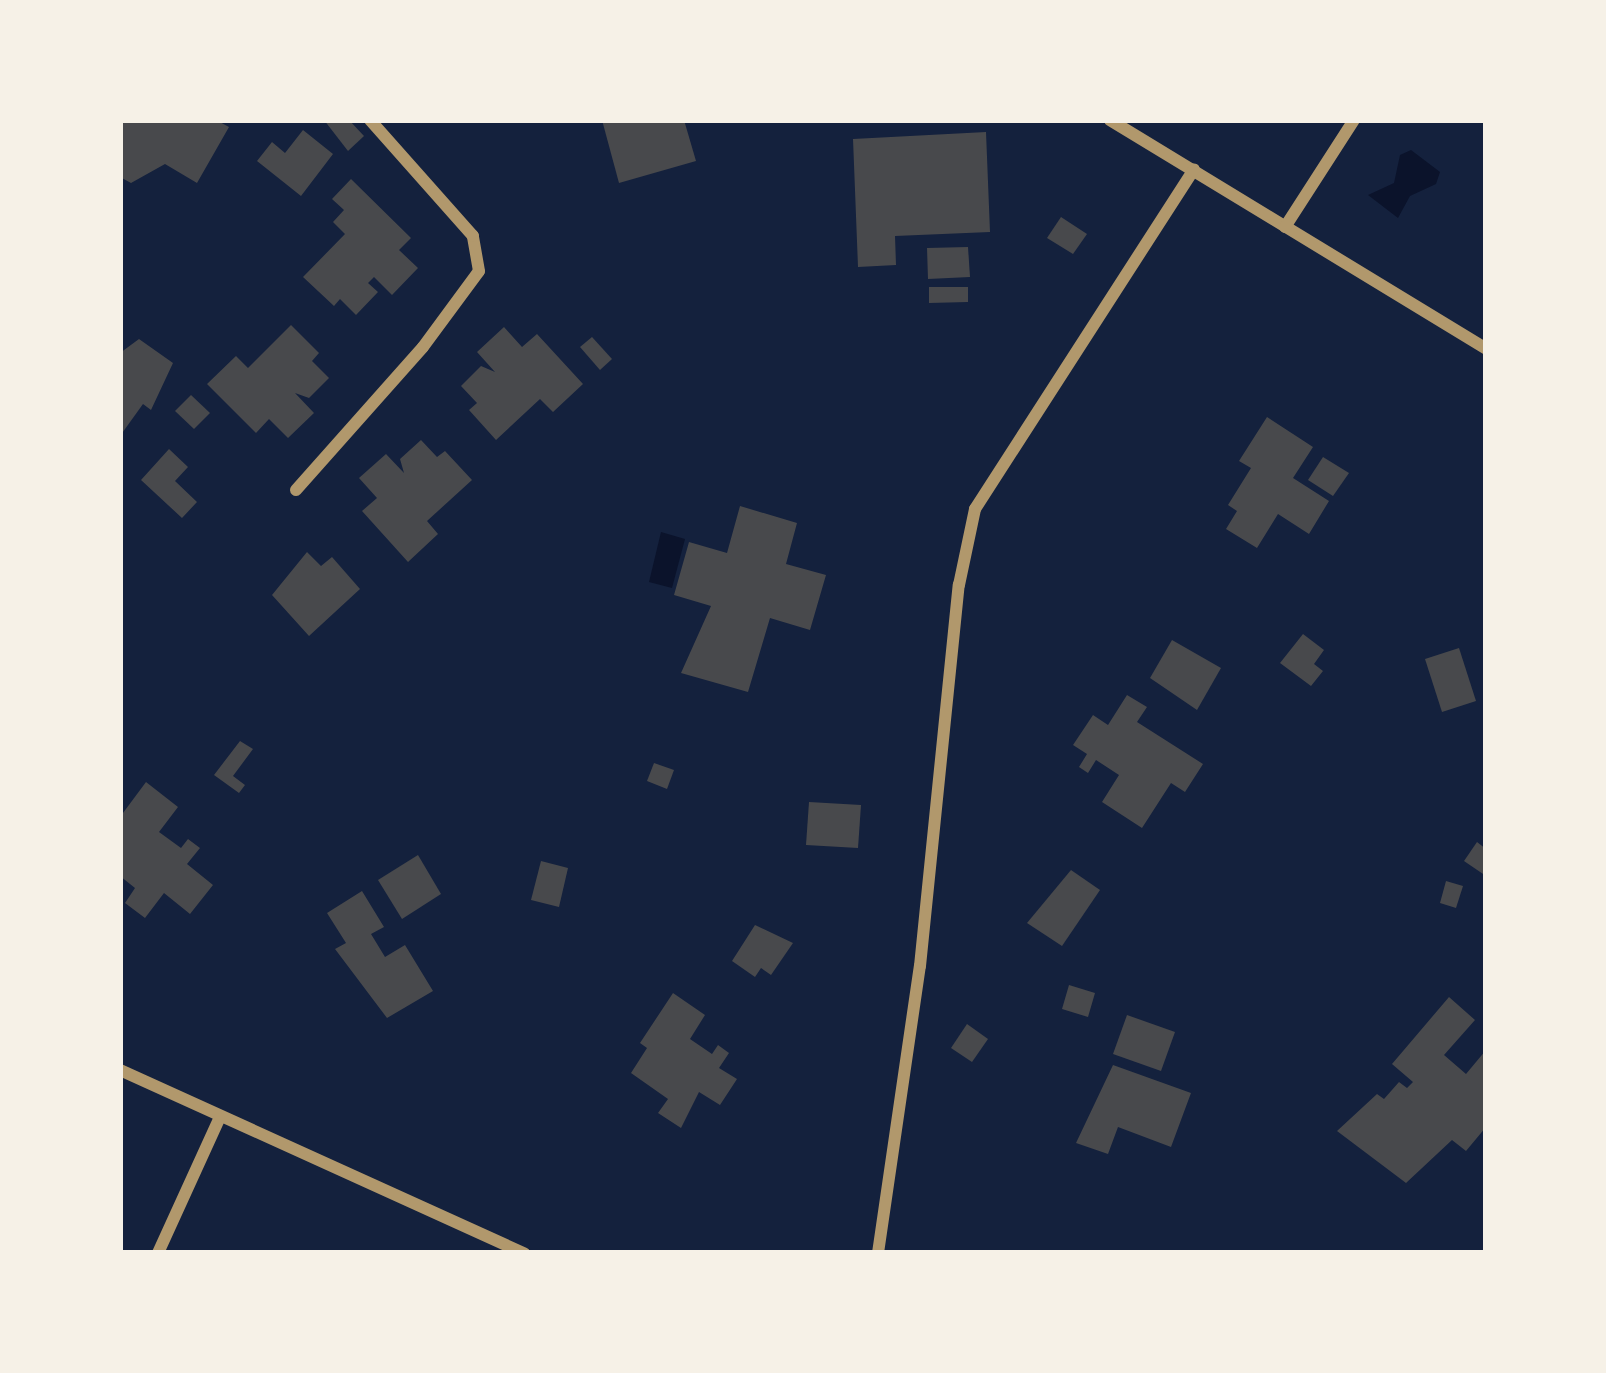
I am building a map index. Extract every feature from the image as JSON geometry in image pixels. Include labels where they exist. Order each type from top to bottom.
[{"type":"street","points":[[296,490],[423,347],[479,271],[472,236],[370,120]]},
{"type":"street","points":[[1110,120],[1486,349]]},
{"type":"street","points":[[1285,226],[1354,120]]},
{"type":"street","points":[[878,1253],[920,966],[959,585],[975,509],[1194,169]]},
{"type":"street","points":[[120,1070],[219,1119],[524,1253]]},
{"type":"street","points":[[158,1253],[219,1119]]},
{"type":"water","points":[[1411,150],[1440,172],[1436,184],[1410,196],[1398,218],[1368,195],[1394,183],[1400,155]]},
{"type":"water","points":[[661,532],[685,539],[672,588],[649,582]]},
{"type":"building","points":[[120,120],[216,120],[229,127],[197,183],[165,164],[131,183],[120,177]]},
{"type":"building","points":[[324,120],[349,120],[364,136],[348,151]]},
{"type":"building","points":[[602,120],[684,120],[696,161],[619,183]]},
{"type":"building","points":[[303,130],[333,154],[301,196],[257,161],[272,142],[285,153]]},
{"type":"building","points":[[986,132],[990,232],[895,236],[896,265],[858,267],[853,139]]},
{"type":"building","points":[[351,179],[411,238],[399,250],[418,268],[392,295],[374,277],[368,283],[378,292],[356,315],[340,299],[334,306],[303,277],[345,234],[333,222],[344,210],[332,199]]},
{"type":"building","points":[[1061,217],[1087,234],[1073,254],[1047,238]]},
{"type":"building","points":[[968,247],[970,277],[928,279],[927,248]]},
{"type":"building","points":[[929,287],[968,287],[968,302],[929,303]]},
{"type":"building","points":[[291,325],[319,353],[312,361],[329,378],[309,398],[295,393],[314,413],[288,438],[269,419],[256,433],[207,384],[236,356],[248,368]]},
{"type":"building","points":[[504,327],[522,347],[537,334],[583,384],[553,412],[540,399],[496,440],[469,410],[477,403],[461,386],[481,366],[495,372],[477,352]]},
{"type":"building","points":[[592,337],[612,359],[600,370],[580,347]]},
{"type":"building","points":[[139,339],[173,363],[151,410],[143,404],[120,436],[120,353]]},
{"type":"building","points":[[191,395],[210,413],[194,429],[175,411]]},
{"type":"building","points":[[1267,417],[1313,447],[1293,478],[1329,501],[1309,534],[1278,514],[1257,548],[1226,529],[1237,511],[1228,505],[1251,468],[1239,461]]},
{"type":"building","points":[[421,440],[437,457],[445,451],[472,480],[427,521],[438,534],[408,562],[362,511],[377,498],[359,478],[386,454],[404,473],[400,459]]},
{"type":"building","points":[[169,449],[188,467],[175,481],[197,502],[182,518],[141,480]]},
{"type":"building","points":[[1323,457],[1349,473],[1333,496],[1308,480]]},
{"type":"building","points":[[740,506],[797,523],[786,564],[826,575],[810,630],[770,618],[748,692],[681,673],[711,606],[674,595],[689,542],[727,553]]},
{"type":"building","points":[[307,552],[321,566],[332,557],[360,589],[309,636],[272,595]]},
{"type":"building","points":[[1303,634],[1324,650],[1314,664],[1323,671],[1311,686],[1280,663]]},
{"type":"building","points":[[1172,640],[1221,668],[1197,710],[1150,678]]},
{"type":"building","points":[[1459,648],[1476,701],[1442,712],[1425,659]]},
{"type":"building","points":[[1127,695],[1147,707],[1137,722],[1203,764],[1185,792],[1171,783],[1142,828],[1102,802],[1119,775],[1096,760],[1088,773],[1079,767],[1087,754],[1073,745],[1093,715],[1108,725]]},
{"type":"building","points":[[240,741],[253,749],[233,776],[245,785],[239,793],[214,775]]},
{"type":"building","points":[[654,763],[674,770],[667,789],[647,781]]},
{"type":"building","points":[[146,782],[178,807],[159,832],[181,848],[188,839],[200,848],[187,864],[213,885],[190,914],[164,893],[145,918],[125,903],[135,888],[120,876],[120,817]]},
{"type":"building","points":[[809,802],[861,805],[858,848],[806,845]]},
{"type":"building","points":[[1477,842],[1486,849],[1486,876],[1464,861]]},
{"type":"building","points":[[418,855],[441,894],[402,919],[378,880]]},
{"type":"building","points":[[541,861],[568,868],[559,907],[531,900]]},
{"type":"building","points":[[1071,870],[1100,890],[1062,946],[1027,923]]},
{"type":"building","points":[[1446,881],[1463,886],[1456,908],[1440,903]]},
{"type":"building","points":[[362,891],[384,927],[371,934],[385,957],[405,945],[433,991],[387,1018],[335,949],[346,943],[327,913]]},
{"type":"building","points":[[755,925],[793,943],[771,975],[761,968],[755,977],[732,961]]},
{"type":"building","points":[[1069,985],[1095,993],[1088,1017],[1062,1009]]},
{"type":"building","points":[[673,993],[705,1015],[690,1039],[712,1054],[718,1045],[729,1053],[719,1068],[737,1079],[720,1105],[699,1092],[681,1128],[658,1113],[668,1099],[631,1073],[647,1048],[640,1043]]},
{"type":"building","points":[[1449,997],[1475,1020],[1444,1055],[1466,1074],[1486,1050],[1486,1127],[1466,1151],[1452,1140],[1406,1183],[1337,1131],[1377,1094],[1384,1099],[1399,1082],[1407,1088],[1413,1082],[1392,1064]]},
{"type":"building","points":[[1127,1015],[1175,1032],[1161,1071],[1113,1054]]},
{"type":"building","points":[[967,1024],[988,1039],[972,1062],[951,1048]]},
{"type":"building","points":[[1113,1065],[1191,1093],[1171,1147],[1118,1127],[1108,1154],[1076,1143]]}]
